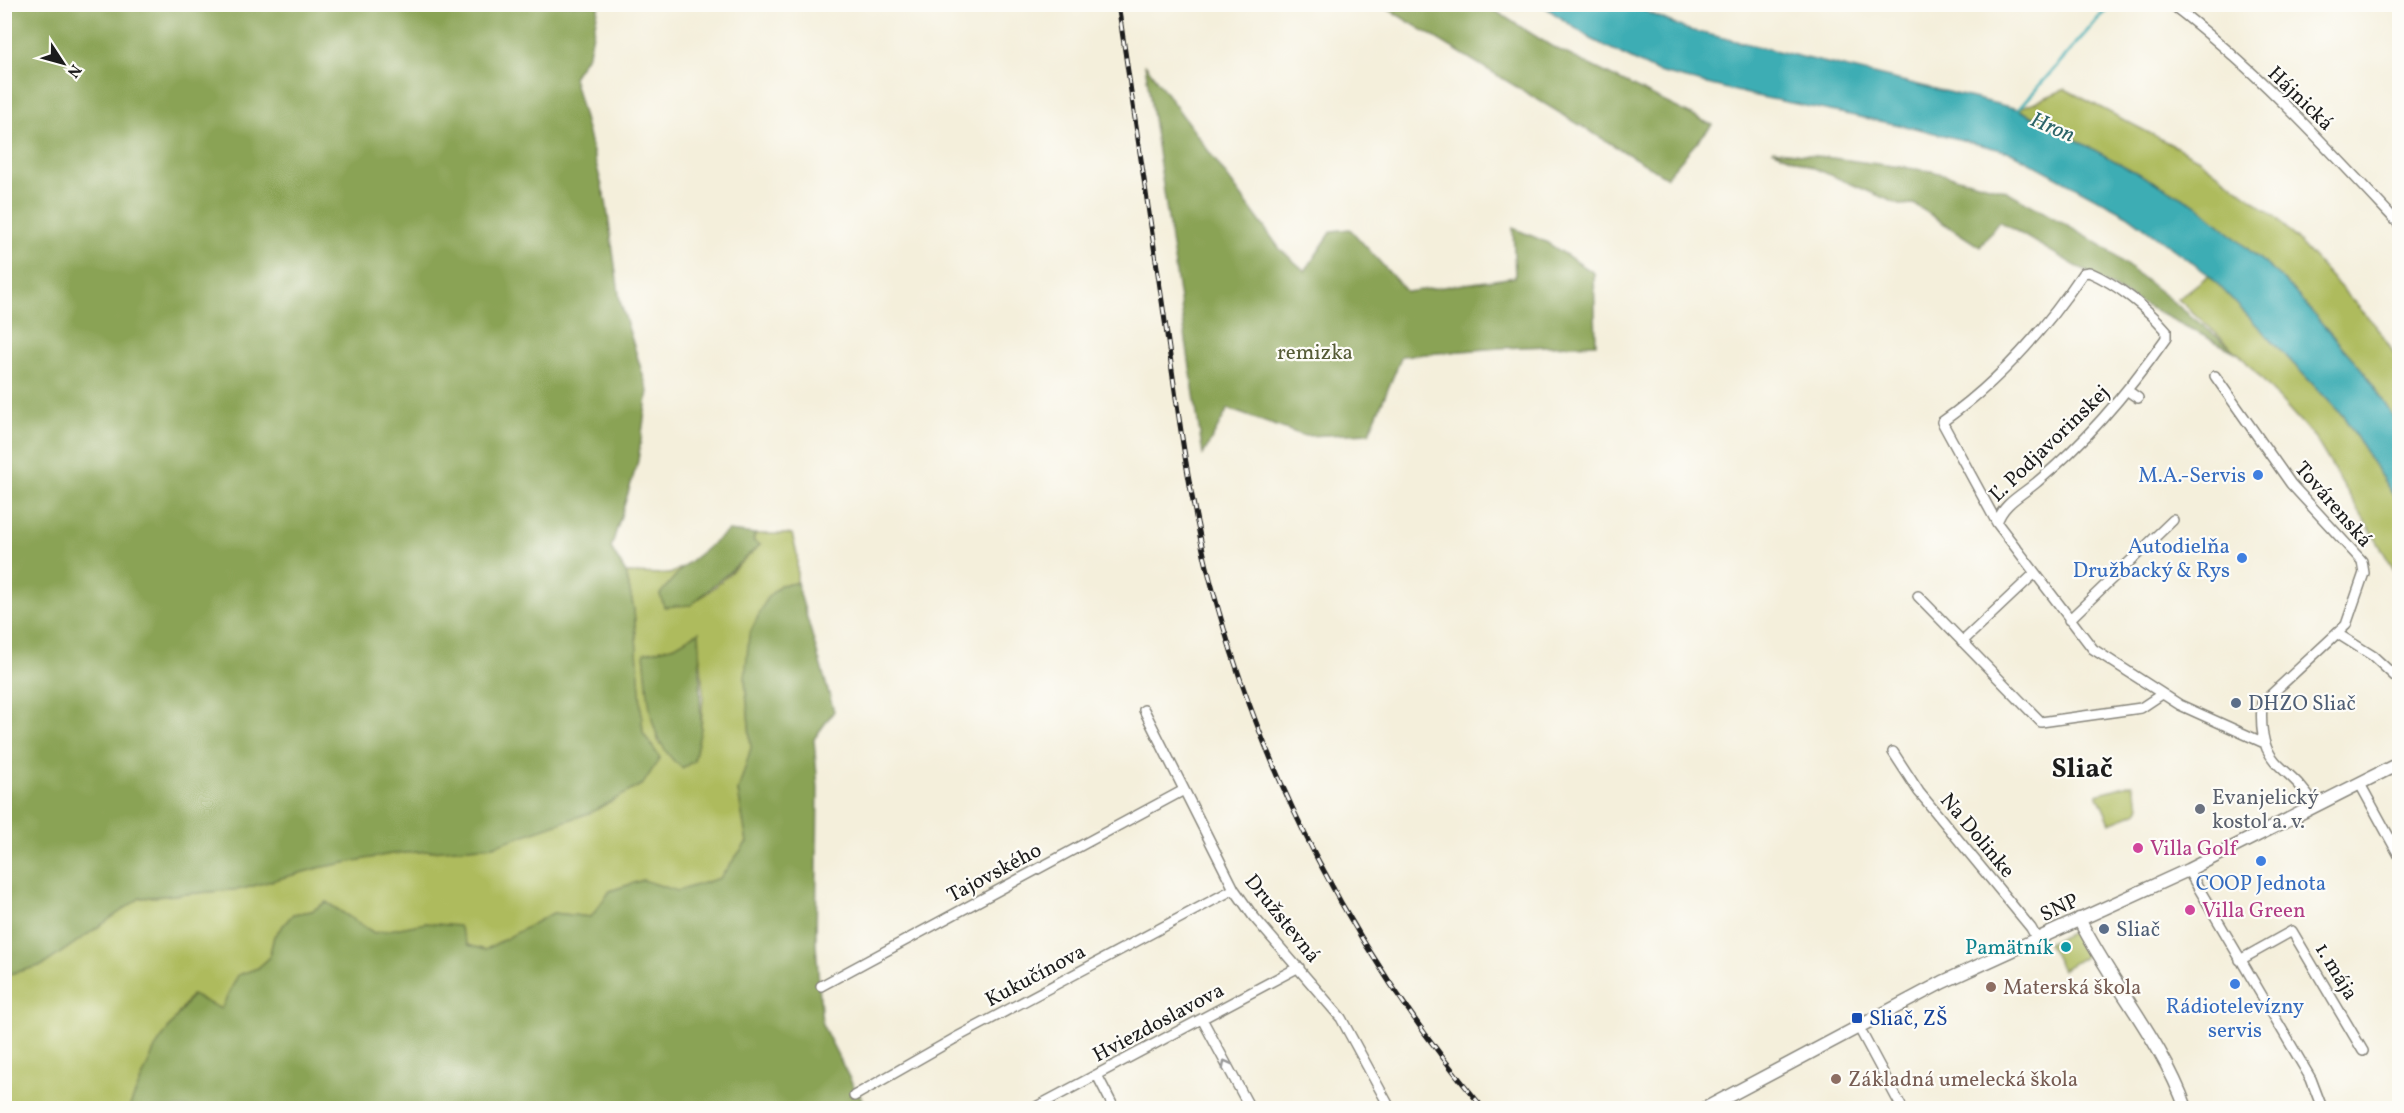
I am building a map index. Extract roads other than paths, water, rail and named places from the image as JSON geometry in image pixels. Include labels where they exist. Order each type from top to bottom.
[{"type":"street","name":"Hájnická","points":[[2171,4],[2242,66],[2400,225]]},
{"type":"street","name":"Ľ. Podjavorinskej","points":[[2089,272],[2115,287],[2166,330],[2166,339],[2128,391],[2070,454],[2003,508],[1997,523],[1942,422],[1982,391],[2021,354],[2040,333],[2083,273],[2089,272]]},
{"type":"street","name":"Továrenská","points":[[2216,376],[2291,484],[2362,561],[2364,573],[2346,625],[2264,699],[2260,719],[2262,742]]},
{"type":"street","points":[[2128,391],[2138,398]]},
{"type":"street","points":[[2069,620],[2173,520]]},
{"type":"street","points":[[1997,523],[2069,620],[2100,656],[2162,694],[2262,742],[2273,760],[2309,796],[2315,806]]},
{"type":"street","points":[[1962,642],[2034,574]]},
{"type":"street","points":[[1918,596],[2042,722],[2141,708],[2162,694]]},
{"type":"street","points":[[2338,634],[2373,656],[2400,681]]},
{"type":"street","name":"Družstevná","points":[[1144,710],[1234,888],[1253,916],[1341,1018],[1390,1108]]},
{"type":"street","name":"Na Dolinke","points":[[1893,752],[1919,792],[2024,918],[2037,939]]},
{"type":"street","name":"SNP","points":[[1706,1108],[1943,982],[2188,870],[2400,764]]},
{"type":"street","points":[[2360,784],[2400,857]]},
{"type":"street","name":"Tajovského","points":[[821,986],[1184,790]]},
{"type":"street","points":[[2188,870],[2311,1079],[2322,1108]]},
{"type":"street","name":"Kukučínova","points":[[854,1096],[959,1036],[1234,888]]},
{"type":"street","points":[[2079,919],[2101,959],[2157,1043],[2186,1108]]},
{"type":"street","name":"1. mája","points":[[2240,960],[2292,931],[2363,1051]]},
{"type":"street","name":"Hviezdoslavova","points":[[1034,1108],[1299,967]]},
{"type":"street","points":[[1202,1019],[1250,1108]]},
{"type":"street","points":[[1858,1026],[1902,1108]]},
{"type":"street","points":[[1096,1075],[1114,1108]]},
{"type":"water","points":[[1542,5],[1632,5],[1686,29],[2018,109],[2197,205],[2285,281],[2365,373],[2399,426],[2399,505],[2344,417],[2209,275],[2127,215],[2013,153],[1919,129],[1756,96],[1658,72],[1591,39]]},
{"type":"waterway","points":[[2017,111],[2111,4]]},
{"type":"railway","points":[[1118,4],[1190,486],[1210,579],[1231,651],[1256,722],[1285,792],[1354,925],[1394,988],[1437,1049],[1483,1108]]},
{"type":"place","name":"M.A.-Servis","points":[[2258,475]]},
{"type":"place","name":"Autodielňa Družbacký & Rys","points":[[2242,558]]},
{"type":"place","name":"DHZO Sliač","points":[[2236,703]]},
{"type":"place","name":"Evanjelický kostol a. v.","points":[[2200,809]]},
{"type":"place","name":"Villa Golf","points":[[2138,848]]},
{"type":"place","name":"COOP Jednota","points":[[2261,861]]},
{"type":"place","name":"Villa Green","points":[[2190,910]]},
{"type":"place","name":"Sliač","points":[[2104,929]]},
{"type":"place","name":"Pamätník","points":[[2066,947]]},
{"type":"place","name":"Rádiotelevízny servis","points":[[2235,984]]},
{"type":"place","name":"Materská škola","points":[[1991,987]]},
{"type":"place","name":"Sliač, ZŠ","points":[[1857,1018]]},
{"type":"place","name":"Základná umelecká škola","points":[[1836,1079]]},
{"type":"district","name":"Sliač","points":[[2082,768]]},
{"type":"water label","name":"Hron","points":[[2053,126]]},
{"type":"park label","name":"remizka","points":[[1315,352]]}]
